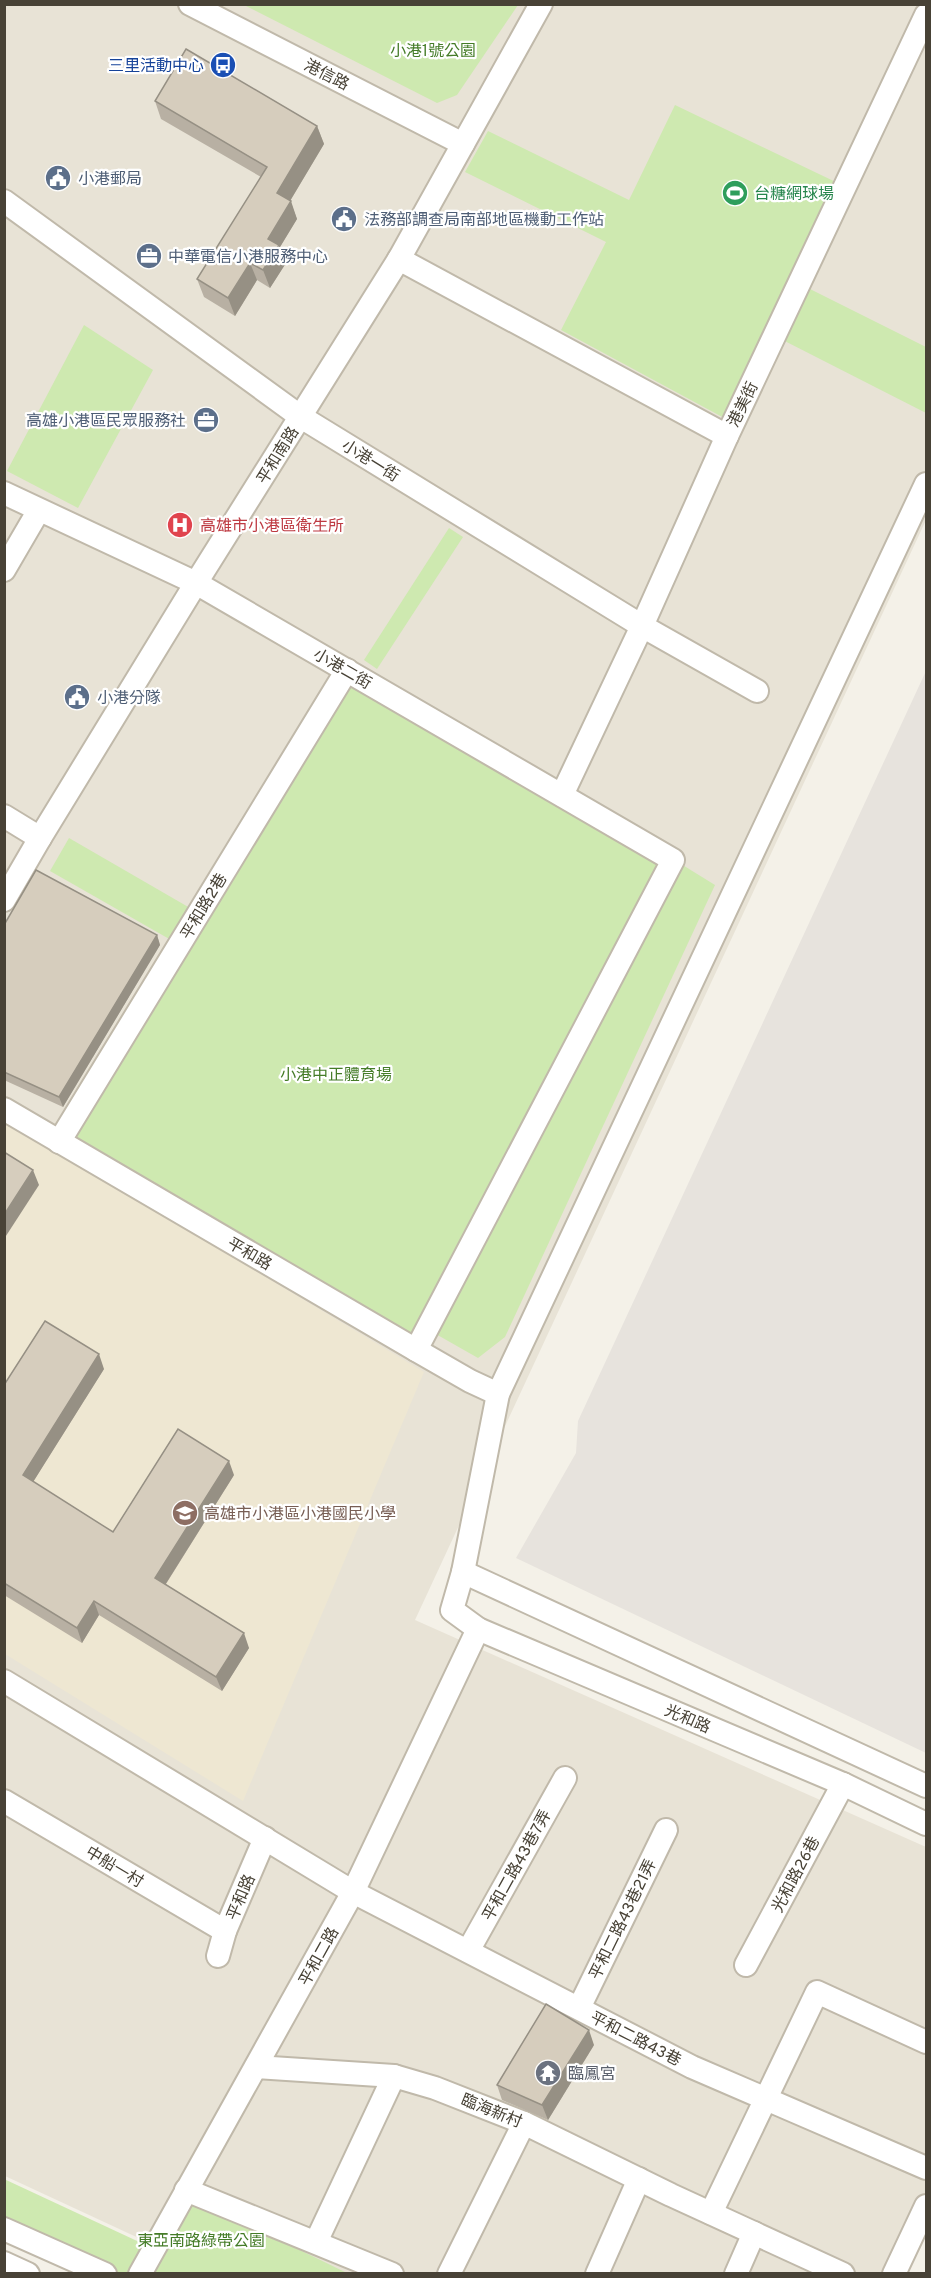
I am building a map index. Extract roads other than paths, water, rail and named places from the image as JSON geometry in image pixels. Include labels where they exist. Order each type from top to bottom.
[{"type":"street","name":"港信路","points":[[190,4],[463,144]]},
{"type":"street","name":"平和南路","points":[[4,900],[196,583],[399,259],[541,4]]},
{"type":"street","name":"港美街","points":[[562,795],[642,626],[727,436],[927,15]]},
{"type":"street","name":"小港一街","points":[[4,201],[301,417],[642,626],[756,691]]},
{"type":"street","points":[[399,259],[727,436]]},
{"type":"street","points":[[927,484],[498,1394],[463,1572],[927,1786]]},
{"type":"street","name":"小港二街","points":[[4,493],[196,583],[673,860],[416,1350]]},
{"type":"street","points":[[4,570],[39,510]]},
{"type":"street","name":"平和路2巷","points":[[59,1142],[347,670]]},
{"type":"street","points":[[4,816],[40,838]]},
{"type":"street","name":"平和路","points":[[4,1109],[416,1350],[498,1394]]},
{"type":"street","name":"光和路","points":[[463,1572],[452,1610],[478,1629],[843,1784],[927,1824]]},
{"type":"street","name":"平和二路","points":[[140,2274],[353,1892],[478,1629]]},
{"type":"street","name":"平和二路43巷","points":[[4,1681],[353,1892],[692,2067],[927,2168]]},
{"type":"street","name":"平和二路43巷7弄","points":[[468,1951],[564,1778]]},
{"type":"street","name":"光和路26巷","points":[[746,1965],[843,1784]]},
{"type":"street","name":"中船一村","points":[[4,1801],[225,1931]]},
{"type":"street","name":"平和二路43巷21弄","points":[[579,2008],[666,1830]]},
{"type":"street","name":"平和路","points":[[218,1956],[225,1931],[265,1838]]},
{"type":"street","points":[[711,2213],[817,1992],[927,2042]]},
{"type":"street","name":"臨海新村","points":[[256,2067],[394,2076],[435,2088],[524,2123],[843,2274]]},
{"type":"street","points":[[316,2242],[394,2076]]},
{"type":"street","points":[[449,2274],[524,2123]]},
{"type":"street","points":[[597,2274],[639,2179]]},
{"type":"street","points":[[186,2190],[392,2274]]},
{"type":"street","points":[[894,2274],[927,2206]]},
{"type":"street","points":[[4,2229],[105,2274]]},
{"type":"street","points":[[736,2274],[753,2233]]},
{"type":"street","points":[[4,2263],[28,2274]]},
{"type":"place","name":"三里活動中心","points":[[223,65]]},
{"type":"place","name":"小港郵局","points":[[58,178]]},
{"type":"place","name":"台糖網球場","points":[[735,193]]},
{"type":"place","name":"法務部調查局南部地區機動工作站","points":[[344,219]]},
{"type":"place","name":"中華電信小港服務中心","points":[[149,256]]},
{"type":"place","name":"高雄小港區民眾服務社","points":[[206,420]]},
{"type":"place","name":"高雄市小港區衛生所","points":[[180,525]]},
{"type":"place","name":"小港分隊","points":[[77,697]]},
{"type":"place","name":"高雄市小港區小港國民小學","points":[[185,1513]]},
{"type":"place","name":"臨鳳宮","points":[[548,2073]]},
{"type":"park label","name":"小港1號公園","points":[[433,50]]},
{"type":"park label","name":"小港中正體育場","points":[[336,1074]]},
{"type":"park label","name":"東亞南路綠帶公園","points":[[201,2240]]}]
